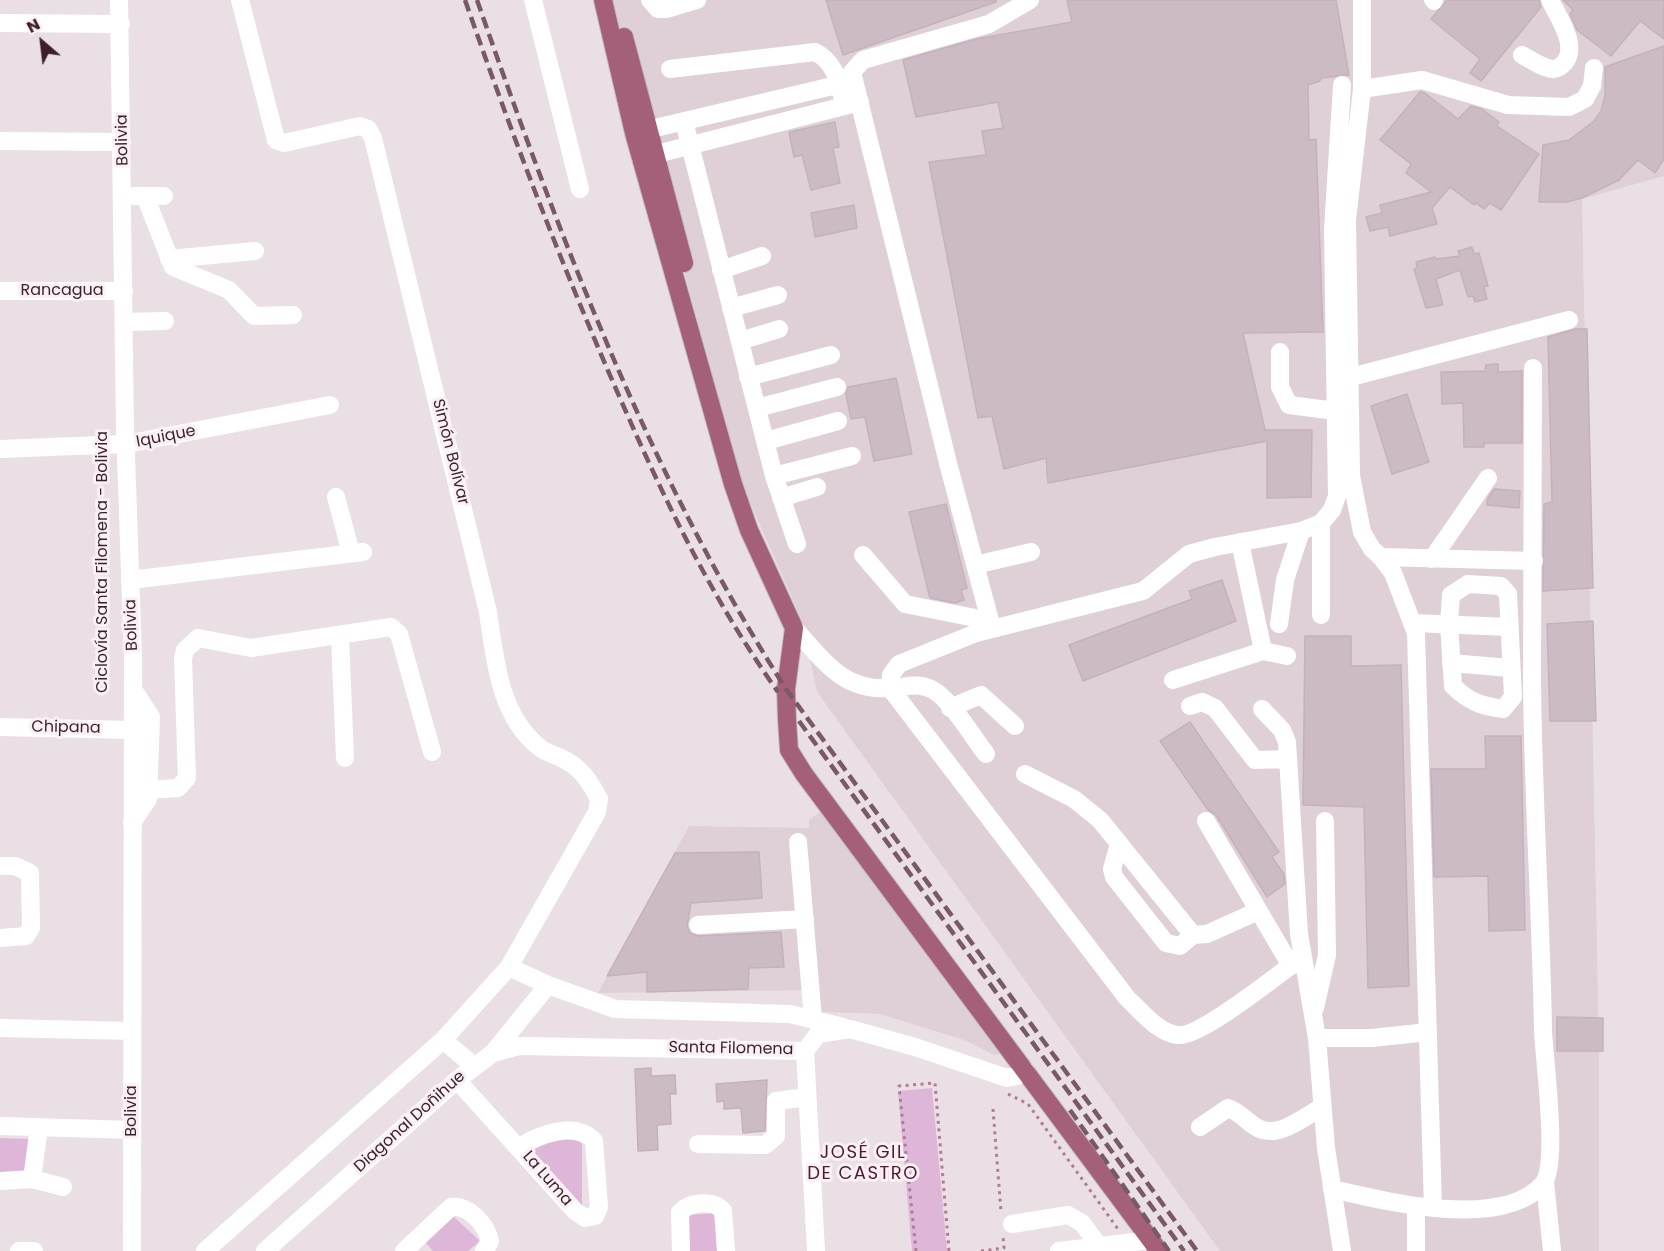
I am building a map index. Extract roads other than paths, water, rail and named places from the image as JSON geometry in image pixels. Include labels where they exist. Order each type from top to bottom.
[{"type":"main road","points":[[603,0],[648,156],[702,371],[740,507],[794,628],[786,689],[789,750],[804,774],[1154,1245]]},
{"type":"main road","points":[[615,0],[641,131]]},
{"type":"street","name":"Bolivia","points":[[119,0],[126,444],[133,689],[132,1251]]},
{"type":"street","name":"Simón Bolívar","points":[[240,0],[276,140],[284,143],[360,126],[368,129],[373,138],[488,612],[498,678],[516,723],[541,749],[573,763],[584,774],[599,799],[597,812],[513,961]]},
{"type":"street","points":[[533,0],[580,189]]},
{"type":"street","points":[[650,0],[658,9],[667,9],[697,0]]},
{"type":"street","points":[[641,131],[846,82],[862,60],[989,24],[1030,0]]},
{"type":"street","points":[[1362,0],[1362,89],[1347,220],[1351,476],[1362,532],[1372,549],[1393,573],[1414,623],[1428,1032],[1425,1208],[1416,1251]]},
{"type":"street","points":[[1522,55],[1549,69],[1558,68],[1566,62],[1570,50],[1567,37],[1550,0]]},
{"type":"street","points":[[0,23],[121,24]]},
{"type":"street","points":[[670,69],[815,52],[824,57],[846,82],[991,625]]},
{"type":"street","points":[[1362,89],[1422,80],[1508,105],[1569,107],[1585,99],[1592,86],[1594,68]]},
{"type":"street","points":[[1296,962],[1211,1023],[1180,1036],[1167,1033],[1127,998],[890,688],[891,675],[899,664],[991,625],[1036,620],[1143,591],[1189,554],[1301,531],[1321,524],[1332,510],[1337,496],[1333,230],[1342,85]]},
{"type":"street","points":[[648,156],[852,104]]},
{"type":"street","points":[[684,121],[774,476],[797,544]]},
{"type":"street","points":[[0,141],[122,142]]},
{"type":"street","points":[[145,196],[169,259],[180,272],[229,290],[254,316],[292,315]]},
{"type":"street","points":[[123,197],[164,196]]},
{"type":"street","points":[[169,259],[255,251]]},
{"type":"street","points":[[721,270],[762,256]]},
{"type":"street","name":"Rancagua","points":[[0,291],[124,291]]},
{"type":"street","points":[[731,308],[778,295]]},
{"type":"street","points":[[1351,377],[1569,320]]},
{"type":"street","points":[[124,322],[165,321]]},
{"type":"street","points":[[740,341],[779,329]]},
{"type":"street","points":[[1280,352],[1280,387],[1289,405],[1336,411]]},
{"type":"street","points":[[748,377],[831,355]]},
{"type":"street","points":[[1533,368],[1533,687],[1541,902],[1543,1040],[1551,1143],[1545,1182],[1552,1251]]},
{"type":"street","points":[[757,408],[837,387]]},
{"type":"street","name":"Iquique","points":[[0,448],[126,444],[330,405]]},
{"type":"street","points":[[766,441],[838,421]]},
{"type":"street","points":[[774,476],[852,456]]},
{"type":"street","points":[[1432,559],[1488,478]]},
{"type":"street","points":[[782,498],[817,487]]},
{"type":"street","points":[[130,580],[357,552],[336,497]]},
{"type":"street","points":[[1321,524],[1321,615]]},
{"type":"street","points":[[1279,624],[1285,580],[1301,531]]},
{"type":"street","points":[[1239,542],[1263,651]]},
{"type":"street","points":[[975,565],[1031,552]]},
{"type":"street","points":[[863,555],[905,604],[991,625]]},
{"type":"street","points":[[1381,557],[1534,561]]},
{"type":"street","points":[[1467,584],[1501,586],[1508,594],[1508,627],[1513,697],[1503,709],[1479,706],[1464,697],[1454,686],[1449,624],[1451,595],[1458,587],[1467,584]]},
{"type":"street","points":[[1414,623],[1508,627]]},
{"type":"street","points":[[149,790],[178,788],[187,778],[183,659],[190,643],[198,638],[251,648],[340,637],[391,627],[396,630],[432,752]]},
{"type":"street","points":[[794,628],[839,677],[866,687],[924,686],[940,695],[986,754]]},
{"type":"street","points":[[340,637],[345,758]]},
{"type":"street","points":[[1173,680],[1263,651],[1287,656]]},
{"type":"street","points":[[1451,663],[1510,668]]},
{"type":"street","points":[[1512,688],[1533,687]]},
{"type":"street","points":[[132,823],[145,806],[149,790],[152,717],[133,689]]},
{"type":"street","points":[[950,708],[981,695],[1015,726]]},
{"type":"street","points":[[1190,706],[1202,702],[1215,708],[1255,760],[1288,759]]},
{"type":"street","points":[[1262,709],[1282,730],[1287,742],[1296,962],[1314,1013],[1322,1107],[1342,1251]]},
{"type":"street","name":"Chipana","points":[[0,727],[132,730]]},
{"type":"street","points":[[1025,774],[1074,799],[1100,820],[1193,935]]},
{"type":"street","points":[[1206,821],[1258,911],[1296,962]]},
{"type":"street","points":[[1314,1013],[1327,955],[1324,821]]},
{"type":"street","points":[[798,842],[813,1019]]},
{"type":"street","points":[[1119,844],[1113,870],[1114,877],[1145,917],[1173,947],[1180,946],[1193,935],[1207,934],[1258,911]]},
{"type":"street","points":[[0,866],[15,866],[30,873],[32,928],[26,936],[0,938]]},
{"type":"street","points":[[698,925],[805,919]]},
{"type":"street","points":[[206,1251],[443,1040],[513,961],[548,985],[615,1009],[790,1014],[850,1029]]},
{"type":"street","name":"Diagonal Doñihue","points":[[265,1251],[474,1066],[492,1053],[548,985]]},
{"type":"street","points":[[0,1028],[132,1031]]},
{"type":"street","name":"Santa Filomena","points":[[492,1053],[519,1046],[805,1051],[818,1034],[850,1029],[915,1047],[1007,1078],[1017,1076],[1024,1070]]},
{"type":"street","points":[[1317,1038],[1372,1038],[1428,1032]]},
{"type":"street","points":[[443,1040],[474,1066]]},
{"type":"street","points":[[805,1051],[816,1251]]},
{"type":"street","name":"La Luma","points":[[458,1080],[575,1211],[585,1218],[595,1216],[599,1207],[594,1141],[589,1135],[582,1132],[562,1131],[538,1136],[519,1147]]},
{"type":"street","points":[[698,1144],[765,1145],[776,1136],[776,1101],[807,1097]]},
{"type":"street","points":[[1200,1127],[1228,1108],[1260,1129],[1270,1131],[1283,1128],[1322,1107]]},
{"type":"street","points":[[0,1126],[132,1130]]},
{"type":"street","points":[[32,1179],[39,1127]]},
{"type":"street","points":[[0,1181],[32,1179],[63,1187]]},
{"type":"street","points":[[1332,1189],[1425,1208],[1494,1207],[1531,1196],[1545,1182]]},
{"type":"street","points":[[681,1251],[680,1212],[689,1205],[713,1203],[723,1210],[726,1251]]},
{"type":"street","points":[[404,1251],[451,1207],[459,1206],[466,1208],[488,1233],[490,1241],[484,1251]]},
{"type":"street","points":[[1005,1225],[1068,1215],[1082,1223],[1099,1246]]},
{"type":"street","points":[[1059,1251],[1127,1242],[1154,1245]]},
{"type":"street","points":[[19,1251],[34,1251]]},
{"type":"railway","points":[[465,0],[556,244],[634,429],[670,507],[709,582],[753,656],[778,692]]},
{"type":"railway","points":[[477,0],[541,178],[612,354],[650,441],[737,608],[786,689],[1197,1251]]},
{"type":"railway","points":[[799,721],[1184,1251]]},
{"type":"railway","points":[[1070,1110],[1169,1251]]},
{"type":"district","name":"JOSÉ GIL DE CASTRO","points":[[863,1163]]}]
